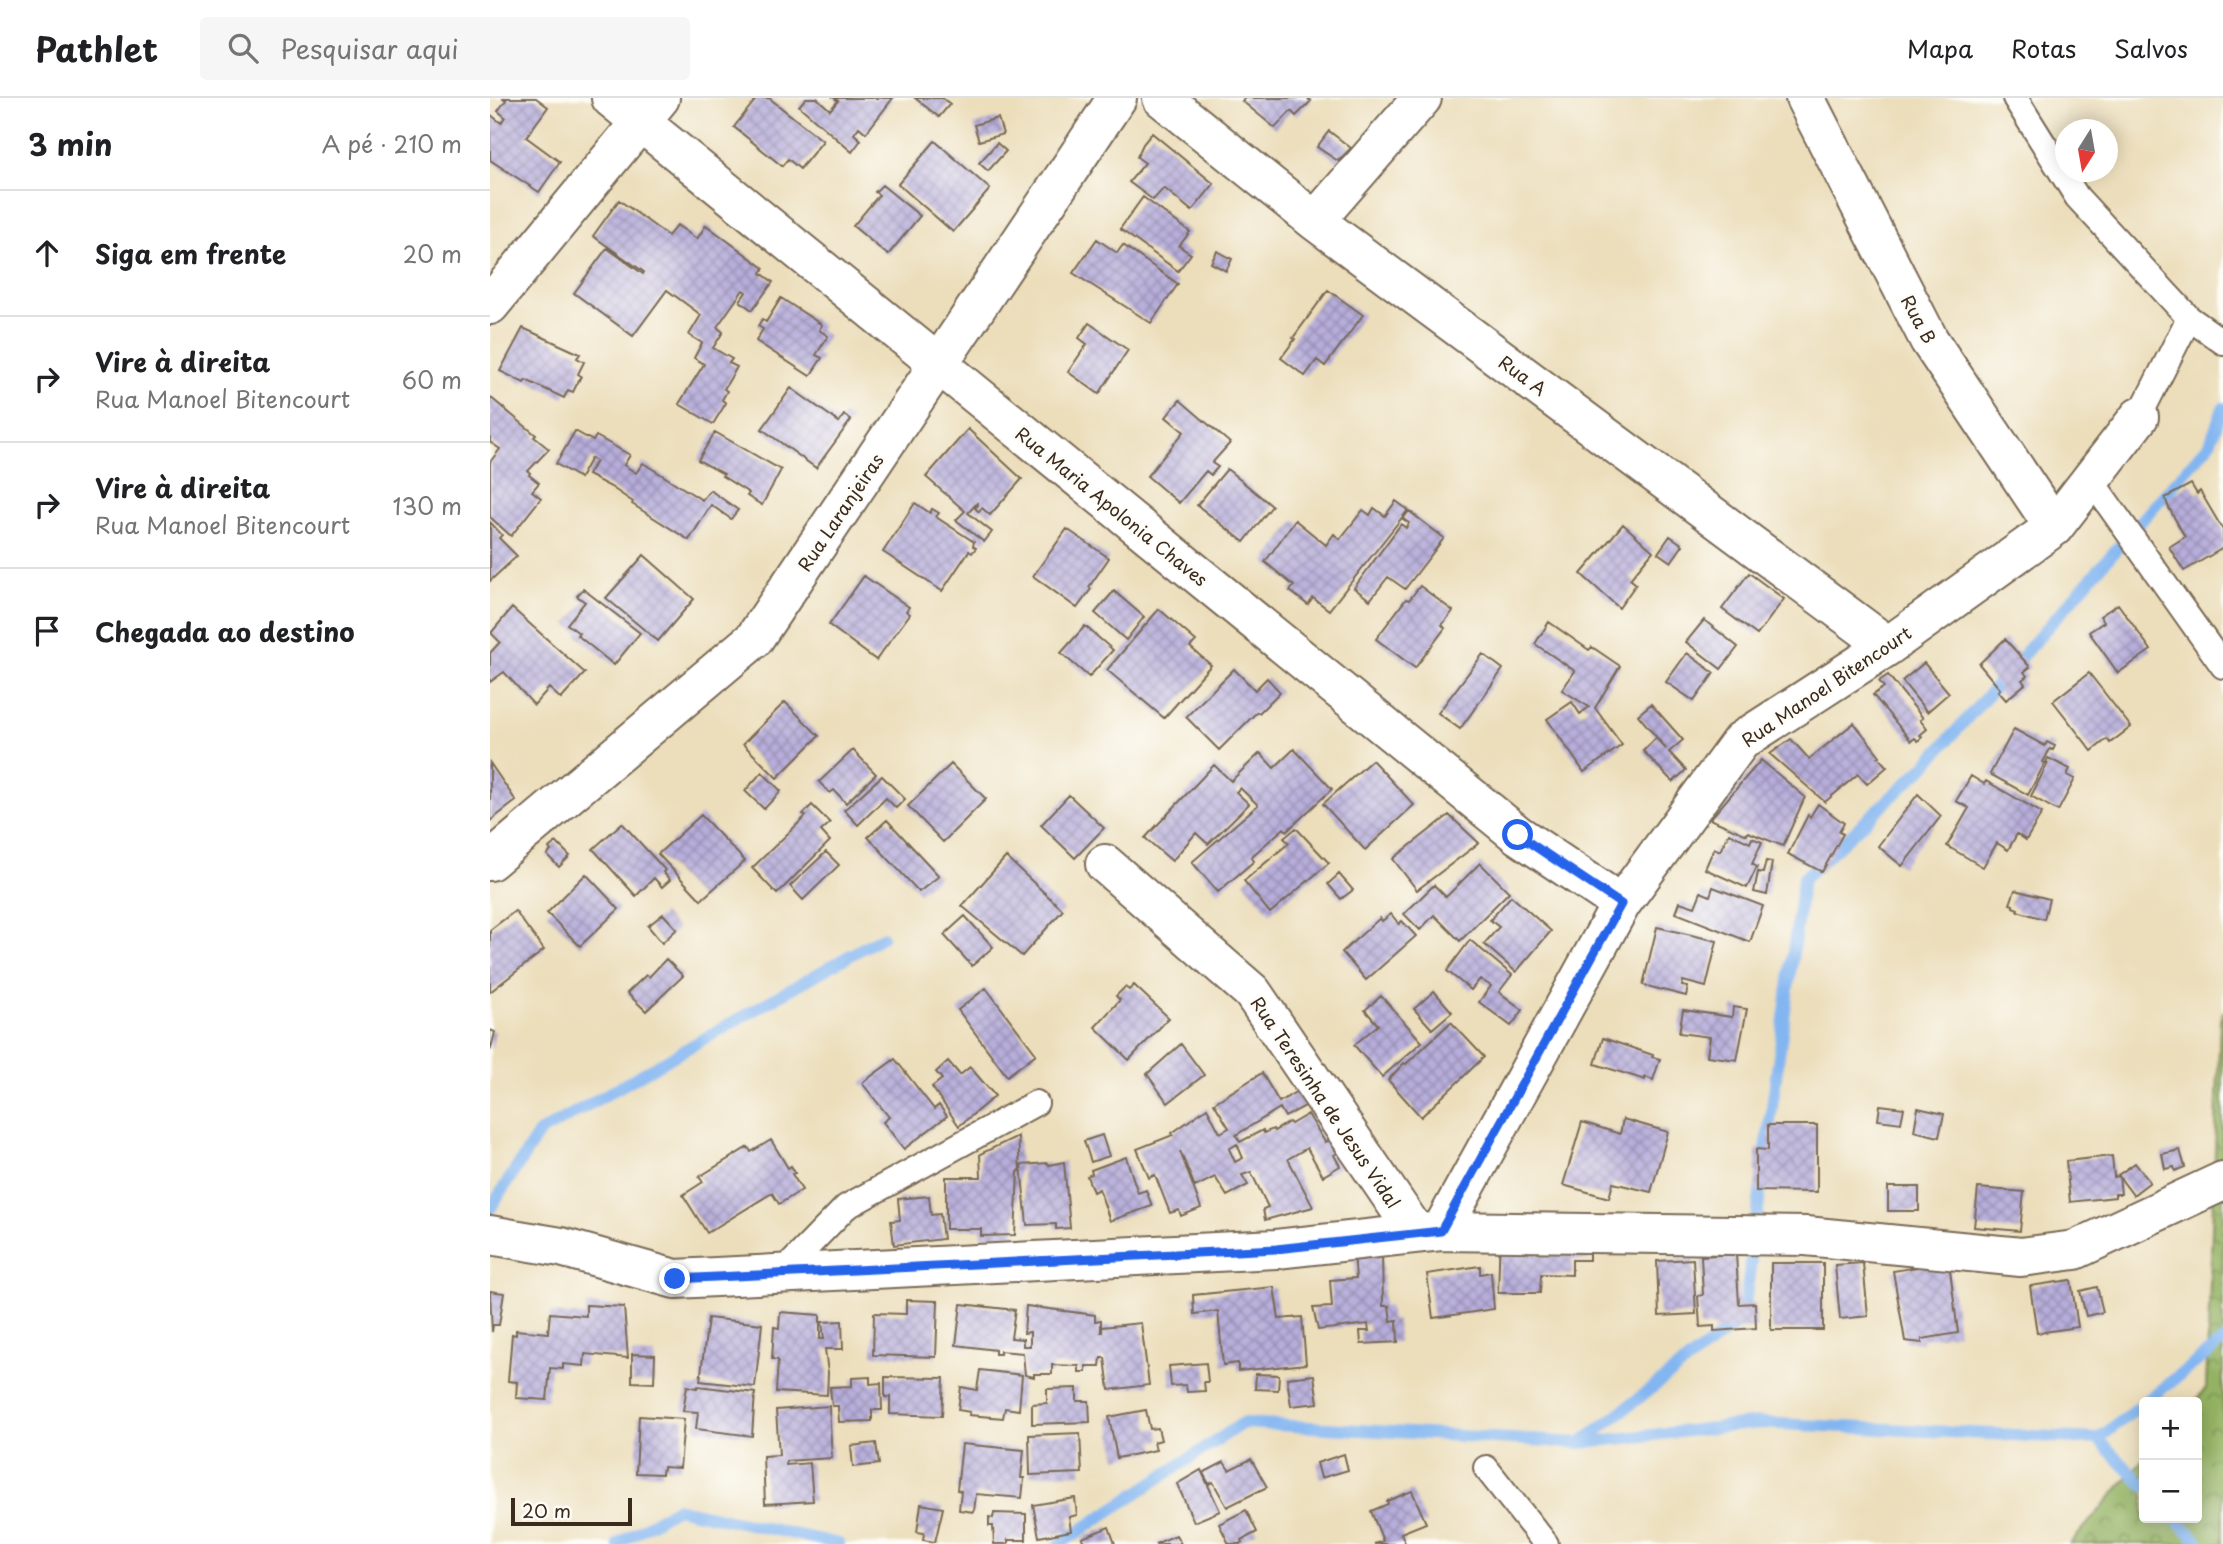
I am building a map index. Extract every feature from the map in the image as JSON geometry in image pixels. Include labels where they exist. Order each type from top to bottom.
[{"type":"street","name":"Rua Maria Apolonia Chaves","points":[[611,98],[650,111],[939,366],[1518,835],[1621,904]]},
{"type":"street","name":"Rua Laranjeiras","points":[[490,861],[754,639],[1117,98]]},
{"type":"street","name":"Rua A","points":[[1162,98],[1315,221],[1888,646]]},
{"type":"street","points":[[1315,221],[1422,98]]},
{"type":"street","name":"Rua B","points":[[1805,98],[1929,340],[2054,527]]},
{"type":"street","points":[[490,305],[650,111]]},
{"type":"street","name":"Rua Manoel Bitencourt","points":[[1429,1232],[1621,904],[1741,741],[1888,646],[2054,527],[2139,417]]},
{"type":"street","name":"Rua Teresinha de Jesus Vidal","points":[[1105,864],[1252,992],[1429,1232]]},
{"type":"street","points":[[490,1235],[561,1247],[675,1279],[1276,1249],[1429,1232],[1806,1236],[2021,1257],[2075,1250],[2223,1181]]},
{"type":"lane","points":[[2015,98],[2077,197],[2189,317],[2223,342]]},
{"type":"lane","points":[[2139,417],[2189,317]]},
{"type":"lane","points":[[2091,480],[2223,666]]},
{"type":"lane","points":[[781,1274],[846,1207],[1036,1103]]},
{"type":"lane","points":[[1486,1468],[1546,1544]]},
{"type":"green space","points":[[2223,1011],[2223,1544],[2070,1544],[2139,1465],[2139,1523],[2202,1523],[2202,1397],[2198,1397],[2206,1388],[2220,1020]]},
{"type":"building","points":[[503,98],[536,98],[548,107],[526,137],[560,162],[539,192],[490,160],[490,114],[501,123],[505,117],[498,111],[506,100]]},
{"type":"building","points":[[757,98],[769,98],[823,141],[800,169],[788,159],[782,166],[734,127]]},
{"type":"building","points":[[806,98],[817,98],[830,110],[838,101],[834,98],[893,98],[866,133],[859,127],[854,134],[861,140],[852,152],[799,106]]},
{"type":"building","points":[[915,98],[942,98],[950,104],[939,117]]},
{"type":"building","points":[[1245,98],[1311,98],[1311,101],[1296,116],[1291,111],[1275,128],[1242,101]]},
{"type":"building","points":[[998,118],[1003,134],[979,141],[974,125]]},
{"type":"building","points":[[1329,131],[1351,148],[1338,161],[1317,147]]},
{"type":"building","points":[[1152,133],[1214,184],[1192,211],[1164,188],[1153,200],[1129,182],[1145,163],[1137,157]]},
{"type":"building","points":[[935,141],[990,189],[953,232],[898,184]]},
{"type":"building","points":[[997,143],[1006,151],[988,171],[979,163]]},
{"type":"building","points":[[882,185],[920,216],[888,255],[853,226],[879,195],[875,192]]},
{"type":"building","points":[[1143,197],[1190,232],[1179,246],[1191,254],[1178,271],[1120,229]]},
{"type":"building","points":[[619,200],[668,236],[677,225],[697,239],[706,225],[764,268],[761,273],[773,282],[752,310],[740,301],[746,292],[743,290],[717,327],[723,332],[713,348],[732,359],[729,363],[737,367],[724,389],[727,391],[722,400],[726,403],[713,424],[679,404],[704,364],[694,358],[702,343],[689,335],[701,315],[667,290],[633,336],[574,293],[607,248],[643,274],[644,272],[593,236]]},
{"type":"building","points":[[1097,239],[1117,253],[1123,245],[1178,284],[1151,323],[1073,273]]},
{"type":"building","points":[[1217,251],[1232,259],[1226,271],[1211,263]]},
{"type":"building","points":[[1328,290],[1363,315],[1325,366],[1317,360],[1305,376],[1281,358]]},
{"type":"building","points":[[781,298],[822,325],[819,330],[828,336],[816,355],[822,358],[810,376],[756,341],[763,329],[758,326],[762,319],[766,322]]},
{"type":"building","points":[[1089,323],[1128,350],[1099,394],[1068,372],[1087,344],[1079,338]]},
{"type":"building","points":[[523,328],[580,354],[577,358],[584,362],[573,392],[568,390],[564,398],[500,371]]},
{"type":"building","points":[[791,388],[839,422],[844,415],[851,420],[816,468],[762,429]]},
{"type":"building","points":[[490,397],[549,449],[528,471],[539,483],[532,491],[541,498],[511,536],[490,517],[490,462],[500,449],[490,442]]},
{"type":"building","points":[[1180,400],[1230,443],[1212,463],[1218,467],[1211,475],[1206,471],[1179,503],[1147,476],[1184,432],[1166,417]]},
{"type":"building","points":[[968,429],[1022,479],[990,515],[982,508],[979,512],[975,508],[977,503],[968,513],[992,532],[984,542],[956,520],[965,511],[926,477]]},
{"type":"building","points":[[575,431],[593,441],[596,436],[630,455],[624,465],[636,473],[643,463],[702,500],[710,490],[738,510],[731,519],[711,505],[689,540],[632,504],[633,502],[611,487],[588,475],[596,461],[591,458],[580,478],[556,464]]},
{"type":"building","points":[[715,432],[781,470],[762,505],[722,476],[724,474],[698,460]]},
{"type":"building","points":[[1227,469],[1272,506],[1244,542],[1197,505]]},
{"type":"building","points":[[2191,484],[2197,494],[2200,491],[2223,530],[2223,548],[2184,571],[2169,547],[2185,537],[2165,498]]},
{"type":"building","points":[[1396,501],[1408,510],[1329,610],[1313,598],[1308,605],[1290,591],[1294,586],[1265,562],[1295,520],[1326,545],[1334,534],[1340,539],[1363,510],[1370,515],[1374,508],[1385,516]]},
{"type":"building","points":[[915,503],[930,513],[932,509],[939,513],[936,517],[974,542],[973,546],[976,548],[972,553],[969,551],[942,591],[883,552]]},
{"type":"building","points":[[1409,511],[1444,538],[1405,589],[1388,577],[1370,600],[1354,588],[1401,524],[1406,528],[1409,523],[1403,519]]},
{"type":"building","points":[[490,522],[502,535],[499,538],[517,556],[490,581]]},
{"type":"building","points":[[1623,524],[1653,551],[1630,579],[1636,584],[1619,608],[1581,574]]},
{"type":"building","points":[[1067,529],[1109,558],[1077,608],[1033,576]]},
{"type":"building","points":[[1670,536],[1683,545],[1671,562],[1658,553]]},
{"type":"building","points":[[644,555],[694,599],[658,641],[606,598]]},
{"type":"building","points":[[1749,573],[1784,599],[1757,635],[1722,609]]},
{"type":"building","points":[[864,576],[909,607],[906,611],[910,614],[876,660],[829,625]]},
{"type":"building","points":[[1420,586],[1453,611],[1442,625],[1445,628],[1415,668],[1376,639],[1406,599],[1409,600]]},
{"type":"building","points":[[583,589],[640,633],[614,665],[567,624],[585,602],[577,596]]},
{"type":"building","points":[[1114,591],[1144,617],[1126,640],[1095,613]]},
{"type":"building","points":[[2118,604],[2151,650],[2118,673],[2089,632],[2104,622],[2100,616]]},
{"type":"building","points":[[512,608],[585,673],[561,699],[549,688],[534,705],[504,672],[490,682],[490,653],[500,642],[491,633]]},
{"type":"building","points":[[1159,609],[1196,641],[1190,647],[1211,665],[1164,718],[1107,670]]},
{"type":"building","points":[[1704,620],[1738,647],[1721,669],[1686,642]]},
{"type":"building","points":[[1549,622],[1589,650],[1592,647],[1620,666],[1595,708],[1622,745],[1584,772],[1547,719],[1572,702],[1580,714],[1589,707],[1562,690],[1575,671],[1535,644]]},
{"type":"building","points":[[1085,626],[1113,650],[1089,677],[1061,653]]},
{"type":"building","points":[[2005,639],[2030,667],[2024,672],[2027,676],[2022,680],[2025,684],[2006,700],[1979,664]]},
{"type":"building","points":[[1687,653],[1714,673],[1694,701],[1666,682]]},
{"type":"building","points":[[1483,654],[1503,669],[1460,729],[1438,713]]},
{"type":"building","points":[[1924,663],[1949,693],[1927,712],[1902,681]]},
{"type":"building","points":[[1234,669],[1255,690],[1267,678],[1280,692],[1219,750],[1186,717]]},
{"type":"building","points":[[2089,673],[2131,727],[2110,743],[2107,739],[2092,751],[2053,701]]},
{"type":"building","points":[[1888,675],[1923,718],[1920,720],[1927,729],[1918,741],[1915,738],[1911,741],[1873,695],[1884,687],[1879,681]]},
{"type":"building","points":[[785,702],[819,736],[777,778],[743,744]]},
{"type":"building","points":[[1651,704],[1683,740],[1669,752],[1686,770],[1673,782],[1643,751],[1656,738],[1666,749],[1638,715]]},
{"type":"building","points":[[1854,723],[1887,767],[1867,784],[1858,774],[1825,802],[1770,754],[1791,739],[1809,759]]},
{"type":"building","points":[[2014,729],[2045,746],[2047,742],[2055,746],[2053,750],[2050,749],[2028,795],[1990,774]]},
{"type":"building","points":[[1294,749],[1332,789],[1287,831],[1284,828],[1251,857],[1254,861],[1218,892],[1192,862],[1258,805],[1240,788],[1236,792],[1249,804],[1208,844],[1196,833],[1172,861],[1145,838],[1214,765],[1231,781],[1260,753],[1274,768]]},
{"type":"building","points":[[853,750],[876,774],[846,803],[834,790],[830,793],[819,782]]},
{"type":"building","points":[[2048,758],[2070,769],[2067,775],[2075,779],[2058,811],[2031,796]]},
{"type":"building","points":[[1372,760],[1414,805],[1365,850],[1323,804]]},
{"type":"building","points":[[1761,760],[1805,797],[1783,846],[1748,832],[1747,835],[1710,819]]},
{"type":"building","points":[[490,763],[516,801],[490,821]]},
{"type":"building","points":[[951,764],[986,799],[943,842],[908,806]]},
{"type":"building","points":[[762,772],[781,791],[764,809],[745,791]]},
{"type":"building","points":[[882,776],[905,799],[896,808],[886,798],[858,825],[844,810]]},
{"type":"building","points":[[1971,776],[1984,784],[1986,781],[2042,813],[2026,840],[2017,834],[2008,850],[1997,843],[1983,867],[1947,846],[1969,808],[1956,801]]},
{"type":"building","points":[[1918,794],[1941,816],[1902,866],[1878,846]]},
{"type":"building","points":[[1069,795],[1104,828],[1075,858],[1041,825]]},
{"type":"building","points":[[1818,804],[1844,823],[1839,832],[1843,834],[1822,872],[1788,854],[1808,815],[1810,817]]},
{"type":"building","points":[[812,805],[830,823],[821,831],[830,841],[777,894],[752,868],[806,816],[803,814]]},
{"type":"building","points":[[701,815],[745,861],[701,900],[658,854]]},
{"type":"building","points":[[1449,815],[1479,843],[1417,890],[1393,859]]},
{"type":"building","points":[[887,820],[939,876],[919,892],[868,837]]},
{"type":"building","points":[[622,823],[665,870],[663,872],[670,880],[662,887],[654,878],[636,896],[593,849]]},
{"type":"building","points":[[1296,828],[1329,863],[1270,913],[1244,881],[1289,843],[1284,838]]},
{"type":"building","points":[[1729,833],[1750,843],[1752,838],[1762,842],[1752,864],[1757,867],[1747,888],[1705,869],[1714,848],[1720,851]]},
{"type":"building","points":[[556,842],[570,856],[559,867],[547,855],[551,851],[549,848]]},
{"type":"building","points":[[826,852],[839,865],[803,900],[790,886]]},
{"type":"building","points":[[1006,857],[1063,910],[1022,956],[962,906]]},
{"type":"building","points":[[1766,861],[1772,862],[1767,895],[1754,892],[1758,872],[1763,873]]},
{"type":"building","points":[[1480,863],[1509,892],[1460,941],[1434,915],[1420,930],[1404,914],[1434,885],[1446,897]]},
{"type":"building","points":[[586,874],[619,909],[580,946],[547,913]]},
{"type":"building","points":[[1339,874],[1353,890],[1341,899],[1328,884]]},
{"type":"building","points":[[1713,887],[1763,906],[1750,942],[1676,913],[1680,902],[1695,907],[1701,892],[1710,896]]},
{"type":"building","points":[[2015,890],[2049,899],[2044,919],[2017,911],[2018,909],[2010,904]]},
{"type":"building","points":[[1511,896],[1551,931],[1516,972],[1484,944],[1499,927],[1490,920]]},
{"type":"building","points":[[515,911],[544,950],[490,992],[490,930]]},
{"type":"building","points":[[663,914],[677,929],[662,943],[648,926]]},
{"type":"building","points":[[1391,914],[1399,924],[1402,921],[1416,936],[1366,980],[1342,952],[1380,918],[1382,921]]},
{"type":"building","points":[[965,916],[993,947],[972,966],[944,935]]},
{"type":"building","points":[[1657,927],[1717,941],[1706,987],[1683,981],[1682,986],[1688,987],[1686,996],[1643,985]]},
{"type":"building","points":[[1470,940],[1512,975],[1499,992],[1523,1010],[1511,1026],[1479,1002],[1491,986],[1480,979],[1471,990],[1447,971]]},
{"type":"building","points":[[666,959],[683,976],[646,1011],[627,993],[646,975],[649,977]]},
{"type":"building","points":[[1134,985],[1169,1018],[1129,1060],[1095,1027],[1120,1000],[1116,996],[1125,987],[1129,990]]},
{"type":"building","points":[[986,988],[1036,1054],[1007,1076],[958,1010]]},
{"type":"building","points":[[1434,991],[1452,1012],[1432,1029],[1414,1009]]},
{"type":"building","points":[[1381,996],[1422,1042],[1382,1077],[1354,1045],[1378,1025],[1365,1010]]},
{"type":"building","points":[[1733,1007],[1747,1009],[1737,1060],[1707,1056],[1710,1037],[1679,1033],[1683,1010],[1732,1017]]},
{"type":"building","points":[[1451,1022],[1484,1057],[1421,1117],[1388,1080]]},
{"type":"building","points":[[490,1030],[495,1032],[491,1049],[490,1048]]},
{"type":"building","points":[[1603,1038],[1660,1059],[1653,1080],[1645,1077],[1645,1080],[1595,1064]]},
{"type":"building","points":[[1181,1044],[1204,1075],[1168,1103],[1147,1074]]},
{"type":"building","points":[[895,1059],[934,1109],[939,1105],[947,1116],[904,1149],[883,1122],[889,1117],[862,1083]]},
{"type":"building","points":[[948,1061],[960,1075],[970,1067],[995,1096],[959,1126],[932,1087],[942,1079],[936,1072]]},
{"type":"building","points":[[1262,1073],[1279,1102],[1299,1090],[1309,1104],[1285,1117],[1280,1108],[1236,1135],[1240,1142],[1263,1130],[1264,1133],[1273,1129],[1274,1131],[1289,1122],[1291,1124],[1308,1114],[1325,1142],[1330,1140],[1340,1166],[1323,1176],[1307,1148],[1288,1159],[1313,1207],[1265,1220],[1263,1209],[1268,1207],[1251,1172],[1242,1175],[1248,1185],[1227,1196],[1215,1177],[1195,1187],[1180,1151],[1201,1208],[1181,1216],[1179,1210],[1170,1213],[1155,1175],[1149,1178],[1137,1149],[1173,1135],[1172,1133],[1207,1108],[1220,1133],[1229,1128],[1214,1103]],"holes":[[[1237,1144],[1243,1158],[1235,1162],[1229,1149]]]},
{"type":"building","points":[[1880,1105],[1904,1108],[1901,1123],[1878,1120]]},
{"type":"building","points":[[1918,1108],[1944,1114],[1939,1137],[1914,1131]]},
{"type":"building","points":[[1623,1119],[1668,1132],[1651,1192],[1613,1183],[1609,1198],[1563,1185],[1582,1122],[1620,1134]]},
{"type":"building","points":[[1768,1125],[1817,1125],[1817,1192],[1756,1191],[1756,1149],[1768,1150]]},
{"type":"building","points":[[1102,1135],[1109,1156],[1091,1162],[1084,1141]]},
{"type":"building","points":[[1018,1136],[1020,1171],[1015,1235],[981,1236],[981,1229],[946,1229],[946,1177],[981,1177],[980,1154]]},
{"type":"building","points":[[771,1140],[788,1168],[791,1166],[795,1173],[792,1174],[802,1190],[779,1204],[772,1193],[707,1233],[683,1195],[703,1182],[699,1177],[748,1147],[751,1152]]},
{"type":"building","points":[[2180,1150],[2185,1167],[2175,1171],[2174,1167],[2165,1169],[2162,1154]]},
{"type":"building","points":[[2112,1156],[2114,1177],[2119,1176],[2121,1194],[2070,1202],[2066,1161]]},
{"type":"building","points":[[1126,1157],[1138,1193],[1146,1190],[1152,1206],[1110,1221],[1099,1189],[1093,1192],[1087,1176],[1092,1174],[1091,1170]]},
{"type":"building","points":[[1064,1162],[1070,1228],[1056,1229],[1056,1224],[1027,1225],[1021,1165]]},
{"type":"building","points":[[2135,1163],[2150,1182],[2133,1195],[2118,1175]]},
{"type":"building","points":[[1888,1187],[1919,1187],[1919,1211],[1888,1211]]},
{"type":"building","points":[[1978,1188],[2024,1192],[2020,1231],[1974,1227]]},
{"type":"building","points":[[929,1196],[931,1215],[940,1214],[943,1239],[894,1245],[891,1221],[900,1220],[898,1199]]},
{"type":"building","points":[[1500,1233],[1589,1251],[1589,1260],[1572,1260],[1572,1275],[1541,1274],[1540,1293],[1498,1293]]},
{"type":"building","points":[[1382,1251],[1383,1306],[1389,1306],[1391,1321],[1397,1320],[1398,1342],[1361,1344],[1360,1331],[1369,1331],[1368,1324],[1318,1330],[1313,1308],[1332,1307],[1330,1280],[1356,1278],[1354,1253]]},
{"type":"building","points":[[1736,1254],[1739,1304],[1755,1303],[1756,1328],[1714,1331],[1714,1326],[1700,1327],[1698,1296],[1703,1295],[1701,1256]]},
{"type":"building","points":[[1693,1259],[1696,1314],[1659,1316],[1657,1261]]},
{"type":"building","points":[[1949,1262],[1958,1333],[1922,1339],[1922,1343],[1905,1341],[1893,1271]]},
{"type":"building","points":[[1771,1263],[1823,1263],[1823,1330],[1771,1330]]},
{"type":"building","points":[[1863,1263],[1868,1316],[1840,1319],[1835,1265]]},
{"type":"building","points":[[1480,1266],[1480,1274],[1491,1272],[1494,1309],[1433,1318],[1427,1274]]},
{"type":"building","points":[[2071,1280],[2078,1327],[2037,1333],[2030,1286]]},
{"type":"building","points":[[1274,1287],[1279,1319],[1302,1317],[1306,1364],[1238,1371],[1238,1363],[1223,1365],[1218,1311],[1194,1314],[1193,1295]]},
{"type":"building","points":[[2097,1287],[2103,1312],[2086,1316],[2080,1291]]},
{"type":"building","points":[[490,1291],[504,1293],[499,1325],[493,1325],[492,1332]]},
{"type":"building","points":[[906,1300],[938,1301],[936,1357],[873,1355],[874,1313],[906,1314]]},
{"type":"building","points":[[961,1304],[1015,1310],[1011,1338],[1023,1339],[1023,1346],[1030,1346],[1030,1332],[1024,1333],[1026,1306],[1095,1315],[1095,1321],[1101,1320],[1101,1332],[1102,1327],[1141,1323],[1149,1385],[1109,1390],[1105,1358],[1101,1358],[1100,1366],[1086,1366],[1086,1372],[1079,1372],[1079,1366],[1052,1365],[1052,1374],[1034,1374],[1034,1377],[1025,1375],[1023,1353],[1000,1351],[1000,1354],[995,1354],[995,1350],[956,1345]]},
{"type":"building","points":[[586,1305],[624,1307],[628,1358],[585,1354],[584,1366],[563,1364],[563,1369],[550,1368],[547,1400],[516,1398],[517,1382],[508,1381],[512,1334],[516,1335],[516,1330],[548,1333],[550,1313],[586,1316]]},
{"type":"building","points":[[780,1312],[820,1315],[820,1339],[824,1339],[822,1322],[842,1321],[843,1349],[825,1349],[827,1395],[776,1392],[778,1360],[772,1359],[774,1327],[779,1328]]},
{"type":"building","points":[[708,1318],[762,1324],[755,1387],[700,1381]]},
{"type":"building","points":[[632,1354],[655,1355],[654,1383],[632,1382]]},
{"type":"building","points":[[1206,1363],[1208,1382],[1204,1382],[1205,1391],[1187,1392],[1186,1385],[1171,1386],[1169,1366]]},
{"type":"building","points":[[980,1370],[1022,1375],[1019,1410],[1005,1408],[1003,1418],[969,1415],[970,1412],[958,1410],[961,1387],[977,1390]]},
{"type":"building","points":[[1256,1374],[1279,1375],[1278,1390],[1255,1389]]},
{"type":"building","points":[[1314,1375],[1318,1403],[1291,1406],[1287,1378]]},
{"type":"building","points":[[870,1377],[870,1384],[881,1383],[882,1410],[872,1410],[872,1421],[839,1422],[838,1406],[832,1406],[830,1387],[852,1386],[852,1378]]},
{"type":"building","points":[[885,1377],[944,1378],[942,1416],[890,1414],[890,1397],[885,1397]]},
{"type":"building","points":[[687,1386],[755,1393],[752,1436],[696,1429],[698,1412],[683,1411]]},
{"type":"building","points":[[1077,1388],[1077,1401],[1089,1401],[1090,1422],[1032,1424],[1032,1404],[1047,1403],[1047,1389]]},
{"type":"building","points":[[829,1406],[832,1458],[786,1461],[786,1465],[810,1463],[813,1501],[765,1504],[763,1456],[779,1455],[776,1410]]},
{"type":"building","points":[[1146,1410],[1150,1429],[1158,1428],[1161,1440],[1154,1442],[1156,1450],[1117,1458],[1109,1417]]},
{"type":"building","points":[[639,1416],[684,1419],[680,1468],[663,1467],[662,1474],[636,1473]]},
{"type":"building","points":[[1080,1433],[1082,1473],[1030,1475],[1029,1435]]},
{"type":"building","points":[[876,1443],[879,1464],[853,1467],[851,1446]]},
{"type":"building","points":[[962,1444],[1024,1450],[1022,1498],[976,1494],[974,1512],[959,1510],[961,1491],[957,1490]]},
{"type":"building","points":[[1344,1454],[1348,1470],[1321,1478],[1317,1463]]},
{"type":"building","points":[[1251,1459],[1267,1487],[1227,1507],[1213,1482],[1209,1484],[1203,1473],[1224,1462],[1229,1470]]},
{"type":"building","points":[[1201,1470],[1220,1511],[1194,1522],[1177,1484]]},
{"type":"building","points":[[1412,1491],[1426,1523],[1401,1533],[1405,1543],[1374,1544],[1383,1541],[1371,1511]]},
{"type":"building","points":[[1075,1498],[1077,1515],[1069,1517],[1071,1531],[1039,1537],[1033,1505]]},
{"type":"building","points":[[921,1504],[943,1508],[935,1542],[923,1540],[924,1533],[917,1532]]},
{"type":"building","points":[[1246,1510],[1257,1532],[1242,1540],[1240,1544],[1229,1544],[1219,1524]]},
{"type":"building","points":[[994,1513],[1026,1514],[1026,1540],[1008,1540],[1008,1544],[994,1544],[993,1526],[989,1526],[989,1517],[993,1518]]},
{"type":"building","points":[[1109,1527],[1115,1544],[1085,1544],[1082,1538]]},
{"type":"building","points":[[1176,1535],[1181,1544],[1155,1544]]},
{"type":"waterway","points":[[1580,1443],[1743,1319],[1803,879],[1926,765],[2210,443],[2223,408]]},
{"type":"waterway","points":[[490,1209],[539,1133],[882,937]]},
{"type":"waterway","points":[[2151,1397],[2223,1341]]},
{"type":"waterway","points":[[1060,1544],[1243,1423],[1580,1443],[1759,1423],[2098,1439],[2139,1407]]},
{"type":"waterway","points":[[2098,1439],[2139,1481]]},
{"type":"waterway","points":[[618,1544],[676,1508],[839,1544]]},
{"type":"waterway","points":[[2180,1523],[2201,1544]]},
{"type":"route","points":[[675,1279],[1276,1249],[1441,1231],[1621,904],[1518,835]]}]
